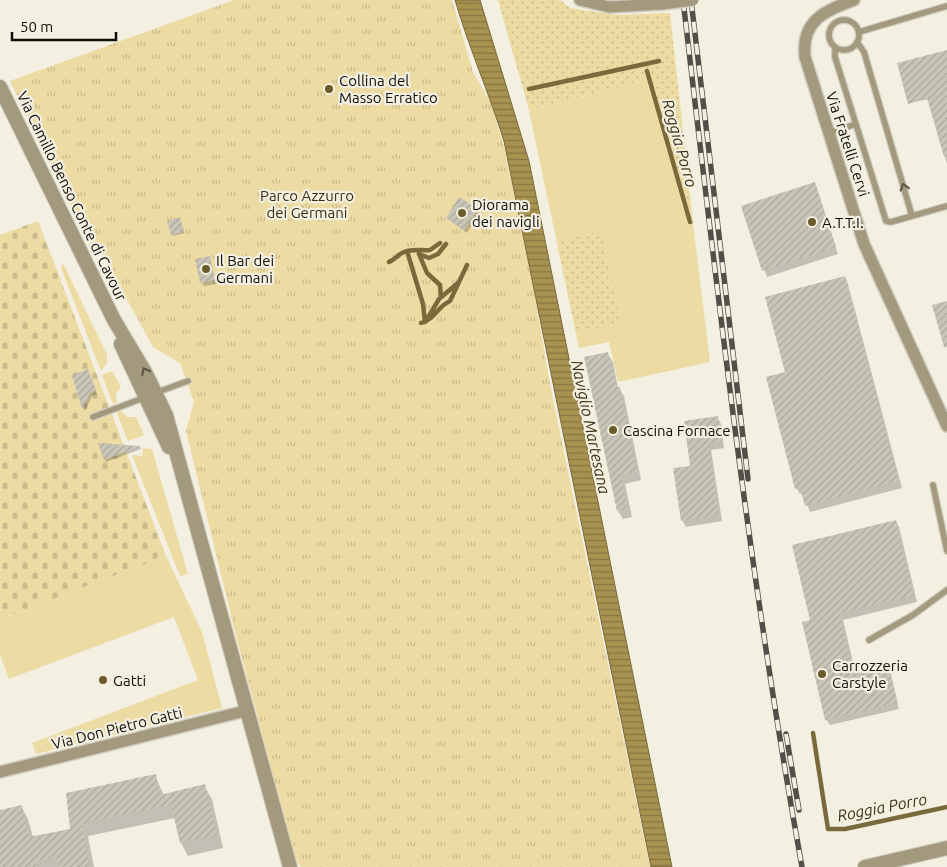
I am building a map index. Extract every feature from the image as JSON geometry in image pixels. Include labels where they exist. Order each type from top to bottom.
[{"type":"street","points":[[580,0],[609,7],[693,0]]},
{"type":"street","name":"Via Fratelli Cervi","points":[[854,0],[819,16],[805,39],[805,57],[864,244],[947,426]]},
{"type":"street","name":"Via Camillo Benso Conte di Cavour","points":[[1,91],[114,320],[124,352],[150,395],[166,415],[225,636],[227,657],[279,867]]},
{"type":"street","name":"Via Camillo Benso Conte di Cavour","points":[[225,636],[234,655],[284,853],[290,867]]},
{"type":"street","name":"Via Don Pietro Gatti","points":[[0,772],[241,712]]},
{"type":"street","points":[[865,867],[947,848]]},
{"type":"lane","points":[[859,32],[947,6]]},
{"type":"lane","points":[[850,21],[859,32],[857,42],[850,49],[835,47],[831,44],[828,34],[836,22],[850,21]]},
{"type":"lane","points":[[857,42],[864,52],[912,216]]},
{"type":"lane","points":[[835,47],[835,57],[886,221],[891,222],[947,206]]},
{"type":"lane","points":[[829,133],[856,124]]},
{"type":"lane","points":[[93,417],[188,381]]},
{"type":"lane","points":[[933,485],[947,551]]},
{"type":"lane","points":[[940,513],[947,511]]},
{"type":"lane","points":[[869,640],[913,615],[947,590]]},
{"type":"green space","name":"Parco Azzurro dei Germani","points":[[234,0],[452,0],[473,72],[491,103],[505,150],[532,280],[550,384],[650,867],[301,867],[295,857],[236,636],[186,431],[194,402],[180,363],[153,347],[101,252],[93,251],[10,81]]},
{"type":"green space","points":[[498,0],[560,0],[570,8],[616,15],[670,13],[694,232],[651,79],[529,110]]},
{"type":"green space","points":[[651,79],[694,232],[710,362],[618,382],[609,342],[579,348],[529,110]]},
{"type":"green space","points":[[38,221],[166,556],[0,619],[0,235]]},
{"type":"green space","points":[[601,231],[621,323],[576,333],[557,241]]},
{"type":"green space","points":[[63,263],[107,355],[107,363],[101,371],[61,268]]},
{"type":"green space","points":[[112,371],[121,387],[116,394],[117,402],[113,404],[102,375]]},
{"type":"green space","points":[[120,410],[127,417],[136,417],[144,435],[128,441],[116,411]]},
{"type":"green space","points":[[143,448],[152,449],[188,574],[180,576],[132,455],[142,456]]},
{"type":"green space","points":[[166,556],[202,632],[222,708],[36,754],[32,743],[198,680],[174,617],[9,679],[0,655],[0,619]]},
{"type":"shaded area","points":[[455,0],[480,0],[529,161],[672,867],[651,867],[504,141]]},
{"type":"building","points":[[947,50],[947,156],[944,157],[927,98],[908,104],[897,63]]},
{"type":"building","points":[[815,182],[836,247],[762,271],[741,206]]},
{"type":"building","name":"Diorama dei navigli","points":[[459,197],[478,209],[464,230],[446,218]]},
{"type":"building","points":[[180,217],[184,232],[171,235],[167,221]]},
{"type":"building","points":[[210,256],[215,280],[200,283],[195,259]]},
{"type":"building","points":[[845,276],[899,481],[805,506],[800,487],[795,489],[766,377],[785,372],[765,297]]},
{"type":"building","points":[[947,301],[947,347],[944,347],[932,305]]},
{"type":"building","name":"Cascina Fornace","points":[[608,352],[616,387],[620,387],[637,472],[621,475],[628,509],[617,511],[584,357]]},
{"type":"building","points":[[88,369],[96,390],[90,393],[82,409],[72,375]]},
{"type":"building","points":[[718,416],[721,442],[709,444],[719,515],[681,521],[673,468],[690,466],[684,421]]},
{"type":"building","points":[[98,443],[141,446],[104,460]]},
{"type":"building","points":[[896,520],[914,596],[840,613],[854,674],[888,666],[897,703],[825,720],[802,622],[810,620],[792,545]]},
{"type":"building","points":[[156,774],[160,795],[205,784],[217,835],[180,843],[171,805],[81,823],[90,867],[58,867],[56,857],[35,861],[37,867],[0,867],[0,810],[22,805],[29,837],[70,829],[66,793]]},
{"type":"waterway","points":[[529,89],[659,61]]},
{"type":"waterway","name":"Roggia Porro","points":[[647,71],[690,222]]},
{"type":"waterway","points":[[389,262],[405,251],[430,250],[440,243]]},
{"type":"waterway","points":[[419,254],[429,258],[438,254],[446,244]]},
{"type":"waterway","points":[[407,251],[423,304],[425,322]]},
{"type":"waterway","points":[[419,254],[427,273],[440,285],[441,297]]},
{"type":"waterway","points":[[421,323],[429,319],[450,301],[467,265]]},
{"type":"waterway","points":[[426,321],[439,299],[459,282]]},
{"type":"waterway","name":"Roggia Porro","points":[[813,733],[828,829],[845,829],[947,807]]},
{"type":"railway","points":[[683,0],[750,543],[783,759],[802,867]]},
{"type":"railway","points":[[691,0],[748,479]]},
{"type":"railway","points":[[786,734],[799,810]]},
{"type":"place","name":"Collina del Masso Erratico","points":[[329,89]]},
{"type":"place","name":"Diorama dei navigli","points":[[462,213]]},
{"type":"place","name":"A.T.T.I.","points":[[812,222]]},
{"type":"place","name":"Il Bar dei Germani","points":[[206,269]]},
{"type":"place","name":"Cascina Fornace","points":[[613,430]]},
{"type":"place","name":"Carrozzeria Carstyle","points":[[822,674]]},
{"type":"place","name":"Gatti","points":[[103,680]]},
{"type":"water label","name":"Naviglio Martesana","points":[[591,427]]}]
